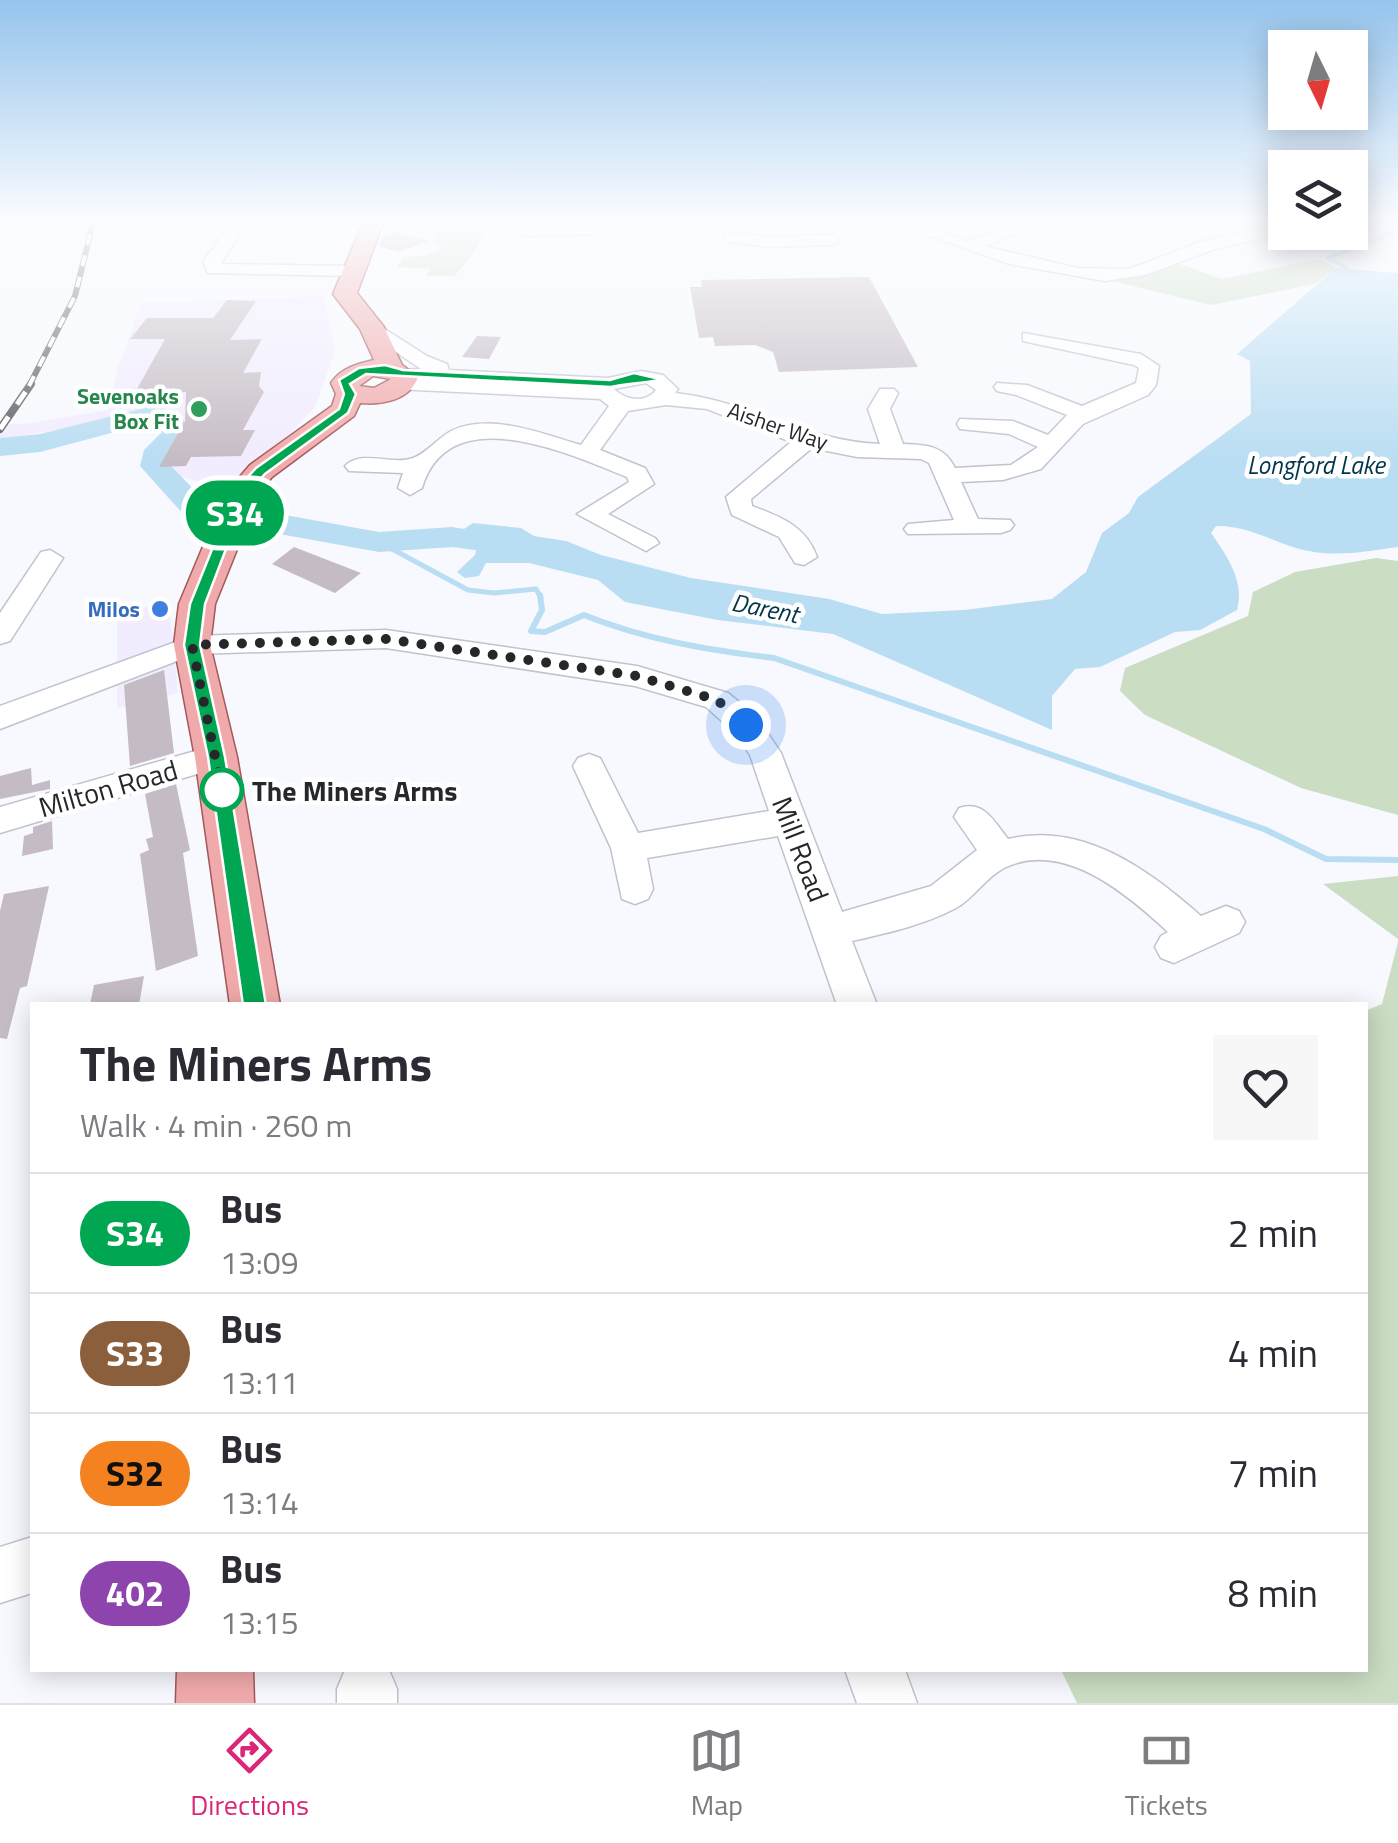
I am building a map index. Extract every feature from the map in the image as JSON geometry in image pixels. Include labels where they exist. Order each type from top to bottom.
[{"type":"main road","points":[[254,1002],[216,757],[192,645],[198,604],[233,518],[236,501],[252,478],[344,410],[381,370],[348,302]]},
{"type":"main road","points":[[215,1672],[215,1703]]},
{"type":"street","points":[[381,370],[390,336],[414,362],[476,374]]},
{"type":"street","points":[[969,526],[948,474],[1008,471],[1034,463],[1082,414],[1141,391],[1146,385],[1149,366],[1141,360],[1045,336]]},
{"type":"street","name":"Aisher Way","points":[[381,370],[476,374],[613,394]]},
{"type":"street","name":"Aisher Way","points":[[381,370],[462,384],[613,394],[634,376],[654,379],[666,387],[663,398],[712,403],[807,440],[857,450],[926,452],[939,459],[948,474]]},
{"type":"street","points":[[1004,386],[1033,393],[1082,414]]},
{"type":"street","points":[[586,452],[613,394]]},
{"type":"street","points":[[878,403],[894,450]]},
{"type":"street","points":[[968,424],[1013,428],[1050,444]]},
{"type":"street","points":[[357,466],[413,477],[456,437],[472,430],[499,432],[586,452],[638,473],[642,484],[590,514],[646,543]]},
{"type":"street","points":[[804,556],[792,533],[741,510],[738,497],[807,440]]},
{"type":"street","points":[[917,529],[1002,526]]},
{"type":"street","points":[[0,634],[50,558]]},
{"type":"street","name":"Mill Road","points":[[0,718],[192,645],[386,639],[637,676],[717,700],[746,725],[765,753],[833,930],[856,1002]]},
{"type":"street","name":"Milton Road","points":[[0,820],[216,757]]},
{"type":"street","points":[[589,766],[628,848],[635,889]]},
{"type":"street","points":[[971,817],[1000,854]]},
{"type":"street","points":[[628,848],[790,820]]},
{"type":"street","points":[[833,930],[936,900],[1000,854],[1049,845],[1107,864],[1151,893],[1199,935]]},
{"type":"street","points":[[0,1575],[30,1565]]},
{"type":"street","points":[[876,1672],[887,1703]]},
{"type":"shaded area","points":[[325,302],[336,348],[315,407],[234,493],[168,472],[170,455],[189,426],[170,411],[0,439],[0,424],[25,424],[108,410],[141,303]]},
{"type":"shaded area","points":[[169,602],[178,693],[117,708],[117,613]]},
{"type":"green space","points":[[1376,558],[1398,561],[1398,815],[1301,788],[1145,715],[1120,691],[1125,668],[1248,616],[1253,592],[1295,572]]},
{"type":"green space","points":[[1398,876],[1398,939],[1323,884]]},
{"type":"green space","points":[[1398,942],[1398,1703],[1077,1703],[1062,1672],[1368,1672],[1368,1010],[1382,1004]]},
{"type":"water","name":"Longford Lake","points":[[1296,302],[1398,302],[1398,547],[1320,553],[1241,529],[1216,526],[1211,533],[1237,579],[1237,610],[1200,630],[1175,632],[1100,667],[1075,669],[1052,696],[1052,730],[833,634],[718,620],[625,602],[598,580],[529,563],[486,563],[479,576],[465,578],[457,572],[475,555],[477,546],[452,537],[473,523],[521,528],[534,536],[566,541],[601,555],[691,578],[829,599],[882,614],[964,610],[1052,599],[1086,572],[1102,533],[1129,513],[1138,497],[1251,414],[1250,361],[1237,354]]},
{"type":"building","points":[[225,302],[255,302],[230,340],[262,339],[243,373],[261,372],[259,386],[264,392],[243,430],[255,430],[241,456],[191,457],[186,466],[159,467],[185,421],[186,392],[133,396],[165,339],[130,339],[147,318],[213,318]]},
{"type":"building","points":[[693,302],[883,302],[918,367],[779,372],[773,352],[755,345],[715,346],[713,337],[699,338]]},
{"type":"building","points":[[477,336],[501,337],[489,359],[462,357]]},
{"type":"building","points":[[294,547],[361,573],[335,593],[272,564]]},
{"type":"building","points":[[164,670],[174,753],[130,766],[124,685]]},
{"type":"building","points":[[31,768],[32,785],[50,780],[50,789],[0,799],[0,776]]},
{"type":"building","points":[[176,784],[190,850],[183,853],[198,956],[156,971],[140,854],[149,850],[146,839],[153,837],[145,794]]},
{"type":"building","points":[[52,821],[53,849],[22,856],[24,836],[33,833],[33,827]]},
{"type":"building","points":[[49,886],[27,986],[20,988],[7,1039],[0,1038],[0,911],[4,894]]},
{"type":"building","points":[[144,976],[140,1002],[91,1002],[94,985]]},
{"type":"waterway","name":"Darent","points":[[0,447],[40,443],[157,413],[171,422],[177,433],[159,450],[155,466],[204,518],[274,523],[379,542],[452,537],[511,545]]},
{"type":"waterway","points":[[379,542],[468,590],[494,593],[536,589],[540,597]]},
{"type":"waterway","points":[[540,597],[542,610],[531,631],[545,632],[584,615],[678,643],[774,658],[1264,829],[1326,859],[1398,860]]},
{"type":"railway","points":[[29,386],[72,302]]},
{"type":"railway","points":[[0,429],[31,384]]},
{"type":"bus line","name":"S34","points":[[254,1002],[216,757],[192,645],[198,604],[241,493],[260,471],[344,410],[350,394],[344,383],[363,370],[385,368],[402,374],[476,374],[611,384],[634,376],[654,379]]},
{"type":"place","name":"Sevenoaks Box Fit","points":[[199,409]]},
{"type":"place","name":"Milos","points":[[160,609]]},
{"type":"place","name":"The Miners Arms","points":[[222,790]]},
{"type":"route","points":[[222,790],[192,645],[386,639],[637,676],[717,700],[746,725]]}]
